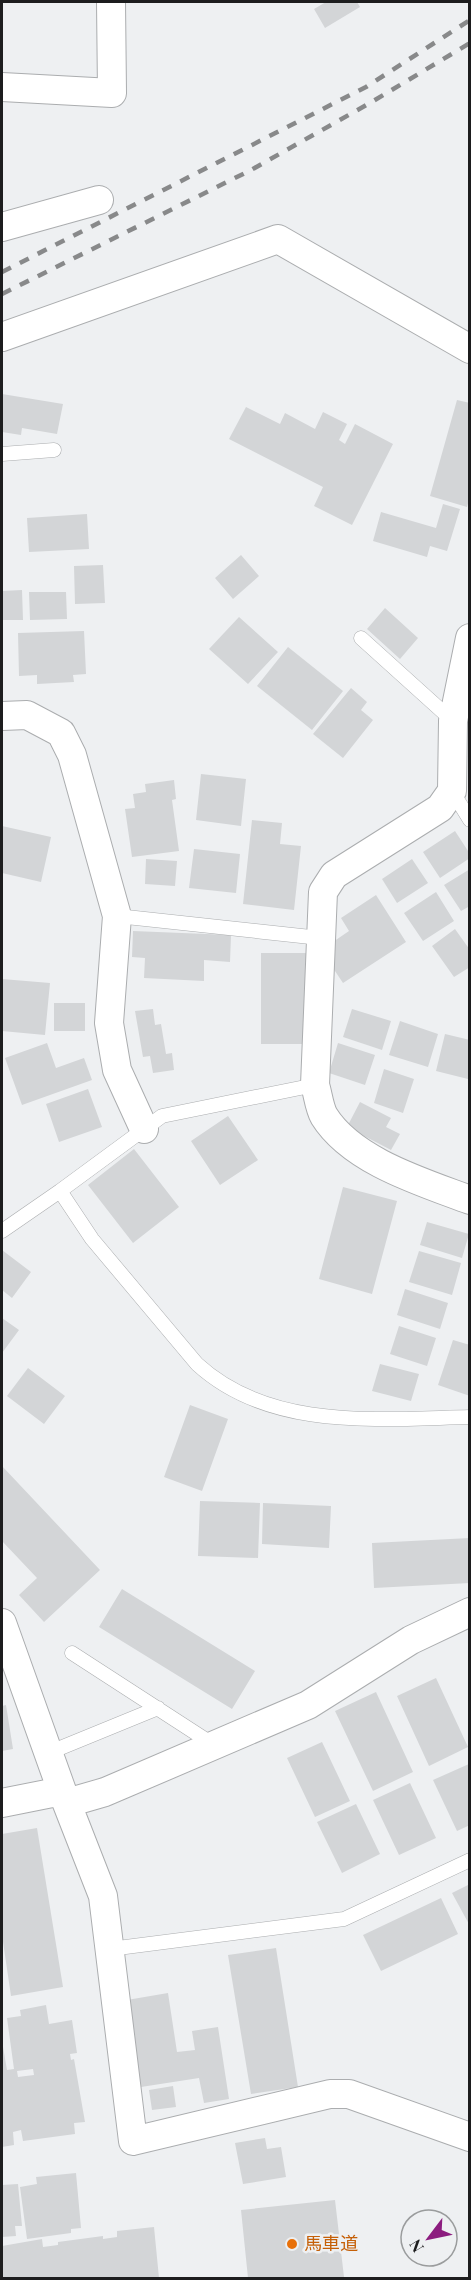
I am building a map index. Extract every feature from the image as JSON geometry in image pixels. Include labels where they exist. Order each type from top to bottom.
[{"type":"street","points":[[2,87],[112,93],[111,2]]},
{"type":"street","points":[[2,227],[99,200]]},
{"type":"street","points":[[2,337],[278,239],[470,349]]},
{"type":"street","points":[[470,638],[453,721],[452,791],[440,808],[334,875],[323,892],[315,1084],[323,1114],[338,1133],[358,1149],[396,1172],[470,1200]]},
{"type":"street","points":[[2,716],[27,715],[61,733],[72,755],[117,916],[109,1023],[117,1070],[144,1129]]},
{"type":"street","points":[[2,1803],[105,1792],[308,1705],[411,1640],[470,1612]]},
{"type":"street","points":[[2,1623],[64,1797],[103,1896],[133,2141],[330,2094],[349,2094],[470,2137]]},
{"type":"lane","points":[[2,454],[54,450]]},
{"type":"lane","points":[[361,638],[453,721]]},
{"type":"lane","points":[[452,791],[470,820]]},
{"type":"lane","points":[[117,916],[320,938]]},
{"type":"lane","points":[[2,1231],[162,1116],[315,1084]]},
{"type":"lane","points":[[60,1191],[92,1239],[197,1364],[215,1380],[241,1395],[276,1407],[343,1419],[470,1418]]},
{"type":"lane","points":[[72,1653],[214,1745]]},
{"type":"lane","points":[[48,1753],[158,1708]]},
{"type":"lane","points":[[110,1949],[344,1919],[470,1860]]},
{"type":"building","points":[[326,2],[357,2],[360,7],[325,28],[314,9]]},
{"type":"building","points":[[2,394],[63,404],[57,434],[22,428],[21,435],[2,432]]},
{"type":"building","points":[[457,400],[470,403],[470,496],[467,507],[430,496]]},
{"type":"building","points":[[246,407],[280,424],[285,413],[315,429],[323,412],[347,424],[339,440],[345,444],[355,424],[393,444],[352,525],[314,506],[323,487],[229,439]]},
{"type":"building","points":[[443,504],[460,509],[447,551],[430,546],[427,557],[373,541],[381,512],[436,528]]},
{"type":"building","points":[[87,514],[89,549],[29,552],[27,518]]},
{"type":"building","points":[[241,555],[259,576],[233,599],[215,578]]},
{"type":"building","points":[[103,565],[105,603],[75,604],[74,566]]},
{"type":"building","points":[[22,590],[23,620],[2,620],[2,591]]},
{"type":"building","points":[[29,592],[66,592],[67,619],[30,620]]},
{"type":"building","points":[[385,608],[418,638],[400,659],[367,629]]},
{"type":"building","points":[[239,617],[278,652],[248,684],[209,649]]},
{"type":"building","points":[[84,631],[86,674],[73,675],[74,682],[37,684],[37,675],[19,676],[18,633]]},
{"type":"building","points":[[288,647],[343,691],[312,730],[257,686]]},
{"type":"building","points":[[351,688],[367,702],[361,710],[373,720],[343,758],[313,734]]},
{"type":"building","points":[[201,774],[246,779],[241,826],[196,820]]},
{"type":"building","points":[[174,780],[176,799],[172,800],[179,851],[132,857],[125,809],[135,808],[133,794],[146,792],[145,784]]},
{"type":"building","points":[[252,820],[282,823],[280,844],[301,846],[294,910],[243,904]]},
{"type":"building","points":[[2,826],[51,837],[41,882],[2,873]]},
{"type":"building","points":[[455,831],[470,854],[470,858],[440,878],[423,852]]},
{"type":"building","points":[[194,849],[240,854],[236,893],[189,888]]},
{"type":"building","points":[[146,859],[177,861],[175,886],[145,884]]},
{"type":"building","points":[[412,859],[428,883],[397,903],[382,879]]},
{"type":"building","points":[[470,869],[470,906],[461,911],[444,885]]},
{"type":"building","points":[[436,892],[454,921],[423,941],[404,913]]},
{"type":"building","points":[[376,895],[406,942],[343,983],[329,962],[330,944],[349,931],[341,918]]},
{"type":"building","points":[[455,929],[470,950],[470,967],[454,977],[432,946]]},
{"type":"building","points":[[133,931],[231,935],[230,962],[204,960],[204,981],[144,978],[145,958],[132,957]]},
{"type":"building","points":[[261,953],[316,953],[316,1044],[261,1044]]},
{"type":"building","points":[[2,979],[50,983],[45,1035],[2,1031]]},
{"type":"building","points":[[54,1003],[85,1003],[85,1031],[54,1031]]},
{"type":"building","points":[[153,1009],[155,1025],[161,1024],[166,1054],[172,1053],[174,1070],[153,1073],[150,1056],[143,1057],[135,1011]]},
{"type":"building","points":[[352,1009],[391,1021],[382,1050],[343,1037]]},
{"type":"building","points":[[400,1021],[438,1034],[428,1067],[389,1055]]},
{"type":"building","points":[[445,1034],[470,1040],[468,1079],[436,1071]]},
{"type":"building","points":[[47,1043],[56,1068],[84,1058],[92,1080],[22,1105],[5,1058]]},
{"type":"building","points":[[338,1043],[375,1055],[365,1085],[329,1073]]},
{"type":"building","points":[[384,1069],[414,1079],[403,1113],[374,1103]]},
{"type":"building","points":[[88,1089],[102,1127],[59,1142],[46,1104]]},
{"type":"building","points":[[360,1102],[391,1118],[386,1127],[400,1134],[391,1150],[347,1127]]},
{"type":"building","points":[[228,1116],[258,1160],[220,1185],[191,1141]]},
{"type":"building","points":[[134,1149],[179,1207],[133,1243],[88,1185]]},
{"type":"building","points":[[343,1187],[397,1201],[372,1294],[319,1279]]},
{"type":"building","points":[[427,1222],[469,1234],[462,1258],[420,1245]]},
{"type":"building","points":[[2,1250],[31,1272],[12,1298],[2,1290]]},
{"type":"building","points":[[419,1251],[461,1263],[452,1295],[409,1282]]},
{"type":"building","points":[[405,1289],[448,1303],[440,1329],[397,1315]]},
{"type":"building","points":[[2,1318],[19,1330],[2,1353]]},
{"type":"building","points":[[399,1326],[436,1338],[427,1366],[390,1354]]},
{"type":"building","points":[[453,1340],[470,1345],[470,1396],[438,1385]]},
{"type":"building","points":[[380,1364],[419,1374],[411,1401],[372,1391]]},
{"type":"building","points":[[28,1368],[65,1396],[44,1424],[7,1396]]},
{"type":"building","points":[[190,1405],[228,1419],[202,1491],[164,1477]]},
{"type":"building","points":[[2,1466],[100,1570],[44,1622],[19,1595],[37,1578],[2,1541]]},
{"type":"building","points":[[200,1501],[260,1503],[258,1558],[198,1556]]},
{"type":"building","points":[[263,1503],[331,1506],[329,1548],[262,1544]]},
{"type":"building","points":[[470,1538],[470,1583],[374,1588],[372,1543]]},
{"type":"building","points":[[122,1589],[255,1671],[232,1709],[99,1627]]},
{"type":"building","points":[[436,1678],[468,1747],[429,1766],[397,1696]]},
{"type":"building","points":[[376,1692],[413,1772],[373,1791],[335,1711]]},
{"type":"building","points":[[6,1705],[13,1749],[2,1751],[2,1706]]},
{"type":"building","points":[[322,1742],[350,1801],[315,1817],[287,1758]]},
{"type":"building","points":[[469,1764],[470,1825],[457,1831],[433,1780]]},
{"type":"building","points":[[410,1783],[436,1838],[399,1855],[373,1800]]},
{"type":"building","points":[[356,1804],[380,1854],[342,1873],[317,1822]]},
{"type":"building","points":[[37,1828],[63,1987],[11,1996],[2,1935],[2,1834]]},
{"type":"building","points":[[470,1884],[470,1926],[452,1893]]},
{"type":"building","points":[[441,1898],[458,1934],[381,1971],[363,1935]]},
{"type":"building","points":[[276,1948],[298,2087],[251,2094],[228,1955]]},
{"type":"building","points":[[168,1993],[177,2052],[195,2050],[192,2031],[218,2027],[229,2099],[204,2103],[199,2078],[141,2087],[127,2000]]},
{"type":"building","points":[[46,2005],[49,2024],[72,2020],[77,2053],[70,2054],[71,2060],[74,2059],[85,2122],[74,2123],[75,2134],[23,2141],[21,2130],[13,2132],[14,2145],[2,2147],[2,2041],[7,2070],[14,2069],[7,2018],[21,2016],[20,2010]],"holes":[[[33,2069],[34,2075],[18,2077],[17,2071]]]},
{"type":"building","points":[[173,2086],[176,2107],[152,2110],[149,2090]]},
{"type":"building","points":[[265,2138],[267,2149],[281,2147],[286,2177],[243,2184],[235,2143]]},
{"type":"building","points":[[76,2173],[81,2228],[71,2229],[71,2233],[27,2239],[20,2187],[37,2184],[36,2177]]},
{"type":"building","points":[[18,2184],[22,2226],[15,2226],[16,2236],[2,2237],[2,2185]]},
{"type":"building","name":"馬車道","points":[[335,2200],[344,2277],[248,2278],[241,2210]]},
{"type":"building","points":[[154,2227],[159,2278],[2,2278],[2,2246],[42,2239],[43,2247],[58,2245],[58,2242],[103,2236],[103,2239],[117,2237],[117,2231]]},
{"type":"railway","points":[[2,272],[366,87],[470,20]]},
{"type":"railway","points":[[2,294],[251,170],[470,43]]},
{"type":"place","name":"馬車道","points":[[292,2244]]}]
